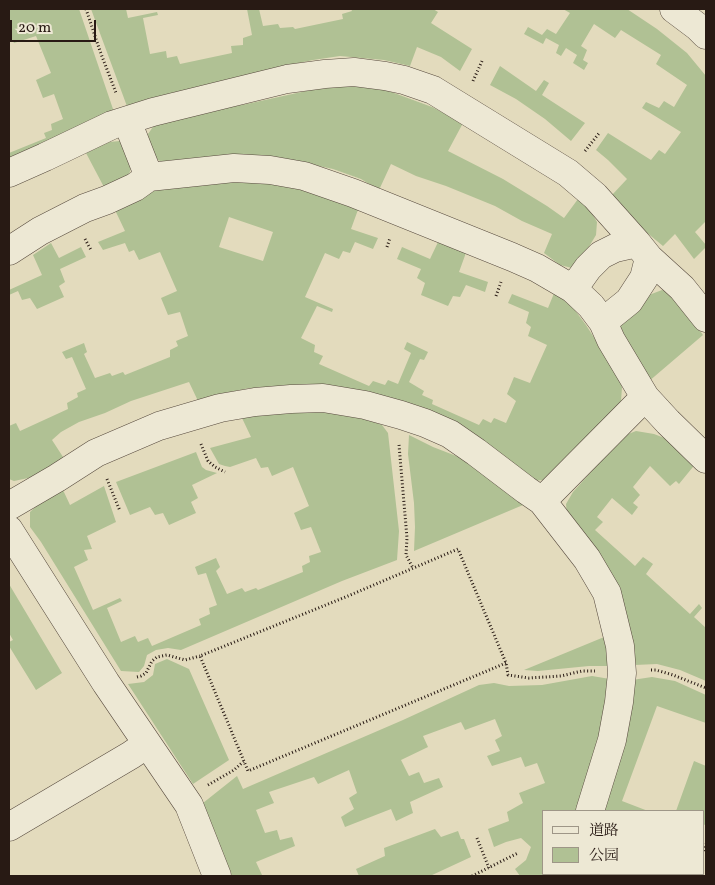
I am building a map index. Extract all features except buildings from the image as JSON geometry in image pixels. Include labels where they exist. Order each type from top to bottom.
[{"type":"street","points":[[674,9],[706,35]]},
{"type":"street","points":[[9,173],[45,158],[112,125],[153,112],[287,79],[354,72],[385,76],[433,90],[568,173],[595,196],[643,251],[682,288],[706,318]]},
{"type":"street","points":[[127,121],[149,177]]},
{"type":"street","points":[[9,251],[40,231],[85,208],[135,187],[149,177],[234,168],[270,170],[304,176],[353,193],[529,264],[573,289],[591,306],[603,322],[611,340],[645,397],[706,459]]},
{"type":"street","points":[[573,289],[588,268],[601,255],[615,248],[643,251]]},
{"type":"street","points":[[603,322],[629,301],[644,278],[643,251]]},
{"type":"street","points":[[542,501],[645,397]]},
{"type":"street","points":[[9,506],[96,453],[159,426],[220,408],[255,402],[323,398],[364,405],[401,415],[450,434],[542,501],[587,559],[607,593],[620,646],[622,673],[612,740],[590,810]]},
{"type":"street","points":[[9,530],[106,683],[189,805],[217,876]]},
{"type":"street","points":[[9,827],[132,755],[147,744]]},
{"type":"path","points":[[86,9],[127,121]]},
{"type":"path","points":[[401,415],[399,448],[407,538],[406,555],[413,568]]},
{"type":"path","points":[[192,417],[208,461],[225,472]]},
{"type":"path","points":[[132,677],[141,676],[146,673],[157,656],[167,655],[185,660],[200,656],[458,549],[506,663],[248,771],[200,656]]},
{"type":"path","points":[[189,805],[208,785],[244,762]]},
{"type":"path","points":[[477,838],[489,868]]},
{"type":"path","points":[[472,876],[518,853]]},
{"type":"green space","points":[[9,9],[79,9],[114,112],[9,160],[9,153],[46,138],[44,133],[52,130],[51,124],[63,119],[54,94],[43,98],[36,80],[51,73],[36,36],[14,43],[9,34]]},
{"type":"green space","points":[[91,9],[126,9],[128,18],[157,12],[158,15],[143,18],[150,54],[166,51],[167,58],[177,56],[180,64],[232,53],[231,46],[243,45],[243,38],[252,35],[247,9],[259,9],[263,26],[278,24],[280,28],[293,27],[295,29],[343,19],[342,14],[352,11],[351,9],[433,9],[438,12],[431,23],[472,49],[460,71],[441,57],[417,47],[410,66],[384,60],[340,56],[313,60],[128,109]]},
{"type":"green space","points":[[563,9],[627,9],[657,29],[687,53],[706,76],[706,221],[695,232],[706,247],[694,259],[675,234],[663,246],[640,227],[612,195],[627,179],[596,150],[608,133],[651,160],[659,150],[665,154],[681,132],[642,108],[646,102],[659,108],[664,101],[674,107],[687,85],[656,64],[661,55],[621,30],[615,38],[594,24],[581,46],[587,50],[583,60],[588,63],[584,70],[573,63],[577,55],[566,48],[561,56],[556,53],[559,45],[546,38],[543,44],[524,34],[528,27],[542,35],[547,29],[556,34],[570,13]]},
{"type":"green space","points":[[500,66],[536,91],[544,80],[549,83],[542,95],[585,123],[571,141],[545,119],[516,99],[490,85]]},
{"type":"green space","points":[[354,83],[378,87],[432,107],[463,123],[448,151],[503,179],[564,218],[578,199],[590,210],[597,222],[596,235],[581,260],[572,268],[560,265],[544,253],[552,234],[522,221],[495,206],[416,176],[391,164],[379,190],[361,179],[333,169],[305,163],[172,166],[158,160],[149,147],[148,134],[155,124],[206,110],[242,105],[329,86]]},
{"type":"green space","points":[[120,141],[132,163],[129,175],[105,189],[86,153],[109,142]]},
{"type":"green space","points":[[233,179],[291,186],[359,207],[351,229],[378,238],[373,249],[355,242],[350,253],[343,251],[339,259],[325,253],[305,297],[333,309],[332,312],[317,306],[301,338],[315,345],[314,352],[323,356],[319,364],[369,386],[373,381],[385,385],[388,380],[398,384],[411,353],[404,349],[407,342],[428,352],[424,360],[420,359],[409,382],[424,391],[422,395],[433,400],[432,404],[479,425],[483,419],[491,423],[494,418],[506,423],[516,401],[507,394],[514,377],[530,383],[547,345],[528,336],[531,327],[526,323],[529,312],[508,303],[512,294],[548,308],[555,291],[571,305],[586,325],[618,375],[622,387],[621,401],[615,410],[543,480],[533,481],[504,459],[277,389],[249,388],[198,401],[189,382],[131,401],[79,422],[61,432],[52,440],[65,460],[33,477],[14,481],[9,479],[9,426],[16,423],[20,431],[68,409],[67,403],[78,397],[77,393],[86,389],[72,357],[66,359],[62,352],[84,343],[87,352],[84,354],[95,378],[110,373],[112,376],[123,372],[125,375],[170,357],[170,350],[178,346],[176,341],[188,336],[180,312],[168,315],[161,298],[177,291],[160,252],[139,260],[134,250],[129,252],[125,243],[103,250],[98,242],[125,231],[115,210],[140,195],[170,183]],"holes":[[[229,217],[273,232],[263,261],[219,247]]]},
{"type":"green space","points":[[439,240],[467,250],[459,272],[488,282],[485,292],[466,285],[460,297],[453,296],[448,306],[421,295],[425,283],[417,278],[421,269],[397,259],[402,247],[430,259]]},
{"type":"green space","points":[[51,243],[59,258],[81,247],[86,257],[60,269],[65,282],[59,286],[64,297],[37,309],[30,298],[22,300],[18,291],[9,295],[9,290],[42,275],[33,255]]},
{"type":"green space","points":[[662,290],[673,294],[703,335],[648,382],[625,349],[620,327],[625,314],[649,295]]},
{"type":"green space","points":[[314,408],[364,418],[382,425],[388,433],[399,531],[397,560],[342,581],[181,650],[168,648],[156,650],[147,655],[144,666],[139,672],[121,671],[30,527],[30,512],[45,498],[63,490],[70,505],[104,486],[116,522],[87,536],[92,549],[84,550],[88,560],[74,567],[93,610],[120,598],[122,601],[107,608],[121,642],[135,636],[138,642],[148,638],[152,646],[201,625],[199,619],[210,614],[209,608],[217,605],[206,573],[198,575],[195,567],[216,558],[220,567],[216,571],[227,594],[242,588],[245,592],[256,588],[258,590],[303,572],[302,566],[310,562],[309,556],[321,552],[311,527],[301,530],[294,513],[309,506],[293,467],[272,476],[268,467],[261,468],[256,458],[230,467],[225,466],[219,464],[210,448],[251,437],[242,418],[263,412]]},
{"type":"green space","points":[[636,431],[654,434],[667,439],[697,462],[679,484],[676,481],[670,486],[650,466],[633,487],[640,495],[633,503],[638,507],[632,515],[612,498],[597,517],[603,522],[595,530],[635,566],[643,557],[653,564],[646,574],[690,614],[699,604],[702,608],[694,617],[706,628],[706,681],[680,670],[657,664],[635,665],[567,516],[566,504],[573,492],[623,436]]},
{"type":"green space","points":[[409,435],[464,459],[523,505],[414,551],[414,503],[408,454]]},
{"type":"green space","points":[[196,452],[202,467],[217,473],[192,485],[198,498],[191,502],[196,513],[169,525],[163,513],[155,515],[150,507],[130,515],[116,482]]},
{"type":"green space","points":[[9,584],[62,673],[36,690],[9,646],[9,642],[13,640],[9,633]]},
{"type":"green space","points":[[609,635],[609,666],[538,671],[524,670]]},
{"type":"green space","points":[[167,659],[189,669],[229,760],[193,784],[128,684],[144,682],[153,675],[155,664]]},
{"type":"green space","points":[[592,676],[610,679],[609,704],[578,810],[542,810],[542,875],[545,876],[520,876],[515,869],[526,860],[531,847],[521,838],[494,847],[488,829],[509,821],[507,812],[523,803],[519,793],[545,783],[537,763],[525,767],[521,757],[492,766],[487,756],[500,751],[495,740],[502,736],[495,719],[465,730],[461,722],[423,736],[428,747],[401,760],[409,776],[419,772],[424,783],[439,778],[443,787],[410,802],[413,813],[396,821],[391,809],[345,827],[341,817],[354,809],[349,798],[357,793],[349,770],[318,784],[314,777],[269,792],[274,803],[256,810],[265,833],[277,830],[280,840],[292,837],[295,846],[256,862],[262,875],[232,876],[203,803],[237,776],[243,789],[479,685],[494,683],[509,686],[542,685]]},
{"type":"green space","points":[[652,677],[675,681],[706,695],[706,723],[657,706],[622,801],[645,810],[600,810],[632,680]]},
{"type":"green space","points":[[694,761],[706,766],[706,824],[705,810],[676,810]]},
{"type":"green space","points":[[435,829],[441,837],[458,831],[461,839],[464,839],[471,857],[430,876],[359,876],[356,869],[385,856],[384,848]]}]
